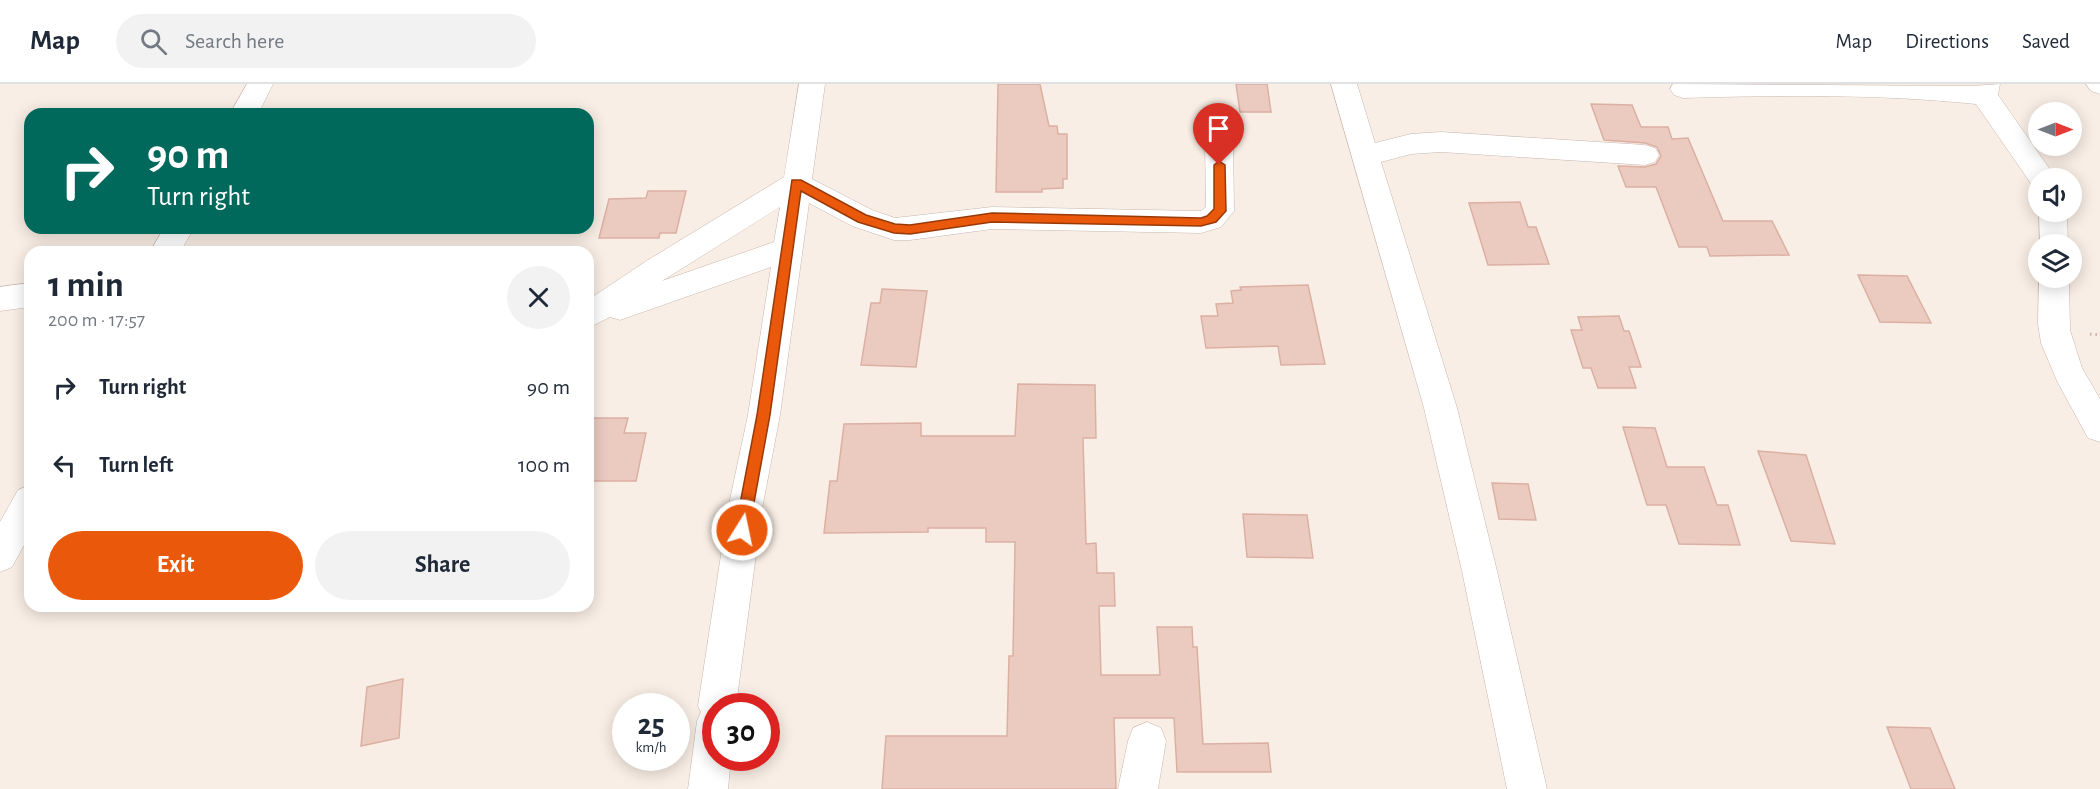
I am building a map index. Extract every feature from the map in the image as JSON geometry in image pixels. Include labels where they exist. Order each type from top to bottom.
[{"type":"street","points":[[247,108],[260,84]]},
{"type":"street","points":[[719,693],[745,509],[764,415],[812,84]]},
{"type":"street","points":[[1344,84],[1426,354],[1469,527],[1527,789]]},
{"type":"street","points":[[1683,89],[1773,86],[1985,90],[2036,168]]},
{"type":"street","points":[[796,183],[862,218],[894,229],[992,218],[1201,222],[1211,219],[1220,211],[1219,142]]},
{"type":"street","points":[[1364,156],[1411,144],[1441,142],[1645,155]]},
{"type":"street","points":[[594,313],[659,268],[796,183]]},
{"type":"street","points":[[594,315],[788,249]]},
{"type":"street","points":[[2054,288],[2056,342],[2066,368],[2100,428]]},
{"type":"street","points":[[0,299],[24,297]]},
{"type":"street","points":[[0,556],[24,511]]},
{"type":"street","points":[[1138,789],[1147,741]]},
{"type":"street","points":[[708,789],[710,771]]},
{"type":"building","points":[[998,84],[1040,84],[1049,126],[1057,126],[1058,134],[1067,134],[1067,179],[1063,179],[1063,188],[1042,189],[1042,192],[996,192]]},
{"type":"building","points":[[1236,84],[1267,84],[1271,112],[1240,112]]},
{"type":"building","points":[[1591,104],[1632,105],[1641,127],[1668,127],[1672,139],[1688,138],[1723,221],[1772,221],[1789,255],[1710,256],[1707,247],[1679,247],[1656,187],[1626,187],[1618,166],[1645,167],[1656,164],[1661,156],[1657,147],[1645,143],[1604,140]]},
{"type":"building","points":[[648,191],[686,191],[676,233],[660,233],[659,238],[599,238],[609,199],[646,198]]},
{"type":"building","points":[[1520,202],[1528,227],[1536,227],[1549,264],[1488,265],[1469,203]]},
{"type":"building","points":[[1858,275],[1907,276],[1931,323],[1880,322]]},
{"type":"building","points":[[1308,285],[1325,364],[1281,365],[1278,346],[1206,348],[1201,316],[1218,316],[1216,304],[1233,303],[1231,291],[1241,290],[1240,287]]},
{"type":"building","points":[[882,289],[927,291],[916,367],[861,365],[871,303],[880,303]]},
{"type":"building","points":[[1619,316],[1624,331],[1629,331],[1641,367],[1629,367],[1636,388],[1598,388],[1591,368],[1583,368],[1571,330],[1582,330],[1578,317]]},
{"type":"building","points":[[1018,384],[1095,385],[1096,438],[1083,438],[1086,544],[1096,543],[1097,573],[1114,573],[1115,606],[1099,606],[1101,675],[1160,675],[1157,627],[1192,627],[1193,647],[1197,647],[1203,744],[1268,743],[1271,772],[1177,772],[1174,718],[1114,718],[1116,789],[882,789],[886,736],[1007,736],[1009,656],[1013,656],[1015,542],[986,542],[986,528],[928,528],[928,532],[824,533],[830,481],[837,481],[844,424],[921,423],[921,436],[1015,436]]},
{"type":"building","points":[[594,418],[628,418],[624,433],[646,433],[636,481],[594,481]]},
{"type":"building","points":[[1623,427],[1655,428],[1667,467],[1704,467],[1717,505],[1728,505],[1740,545],[1679,544],[1666,505],[1647,505]]},
{"type":"building","points":[[1758,451],[1806,455],[1835,544],[1791,541]]},
{"type":"building","points":[[1492,483],[1528,484],[1536,520],[1499,519]]},
{"type":"building","points":[[1243,514],[1307,515],[1313,558],[1247,557]]},
{"type":"building","points":[[403,679],[399,738],[361,746],[367,687]]},
{"type":"building","points":[[1887,727],[1930,728],[1955,789],[1911,789]]},
{"type":"route","points":[[742,530],[764,415],[796,183],[862,218],[894,229],[992,218],[1201,222],[1211,219],[1220,211],[1219,165]]}]
